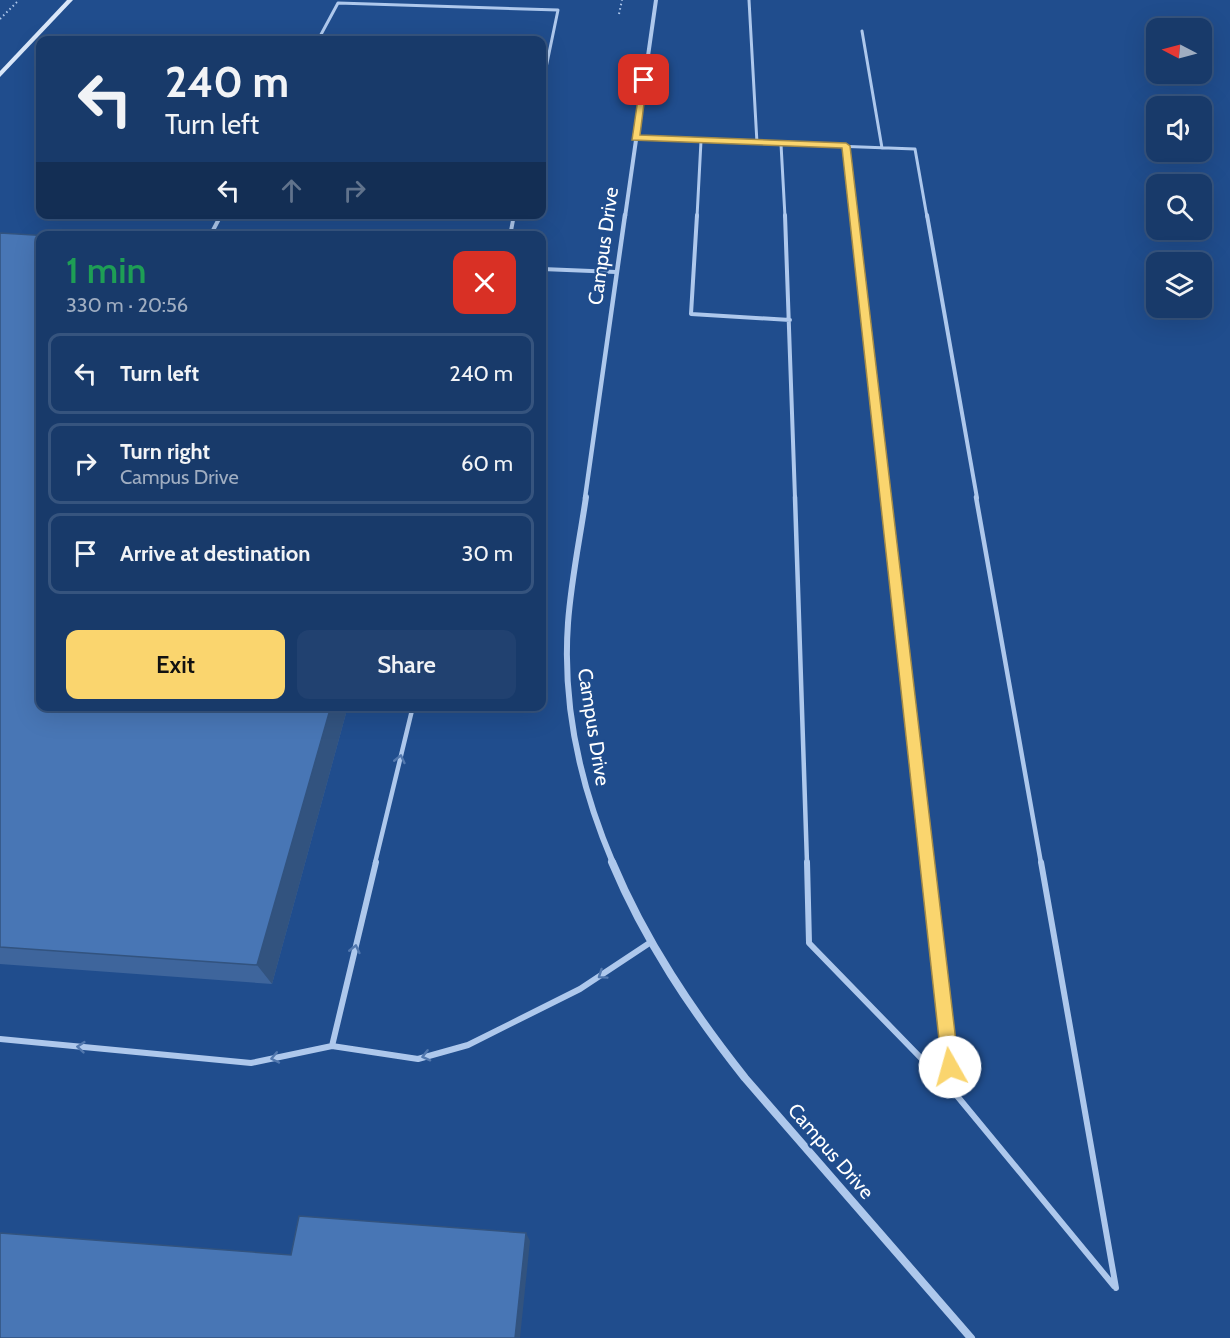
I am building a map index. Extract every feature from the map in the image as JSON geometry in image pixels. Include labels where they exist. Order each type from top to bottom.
[{"type":"street","points":[[36,36],[70,0]]},
{"type":"street","name":"Campus Drive","points":[[656,0],[568,620],[567,676],[575,736],[590,802],[615,871],[651,942],[699,1019],[744,1077],[880,1231],[970,1338]]},
{"type":"street","points":[[0,75],[36,36]]},
{"type":"lane","points":[[749,0],[757,143]]},
{"type":"lane","points":[[320,36],[338,3],[558,10],[546,68]]},
{"type":"lane","points":[[862,31],[882,148]]},
{"type":"lane","points":[[635,138],[915,149],[1116,1288],[953,1091],[809,943],[790,320],[781,144]]},
{"type":"lane","points":[[701,141],[692,314],[790,320]]},
{"type":"lane","points":[[846,146],[953,1091]]},
{"type":"lane","points":[[546,268],[616,272]]},
{"type":"lane","points":[[332,1046],[412,711]]},
{"type":"lane","points":[[0,1039],[251,1063],[332,1046],[418,1059],[468,1045],[580,989],[651,942]]},
{"type":"path","points":[[0,19],[19,0]]},
{"type":"path","points":[[619,14],[622,0]]},
{"type":"building","points":[[0,233],[36,235],[36,711],[330,711],[257,965],[0,947]]},
{"type":"building","points":[[299,1216],[526,1233],[515,1338],[0,1338],[0,1233],[291,1255]]},
{"type":"route","points":[[644,80],[635,138],[846,146],[950,1067]]}]
